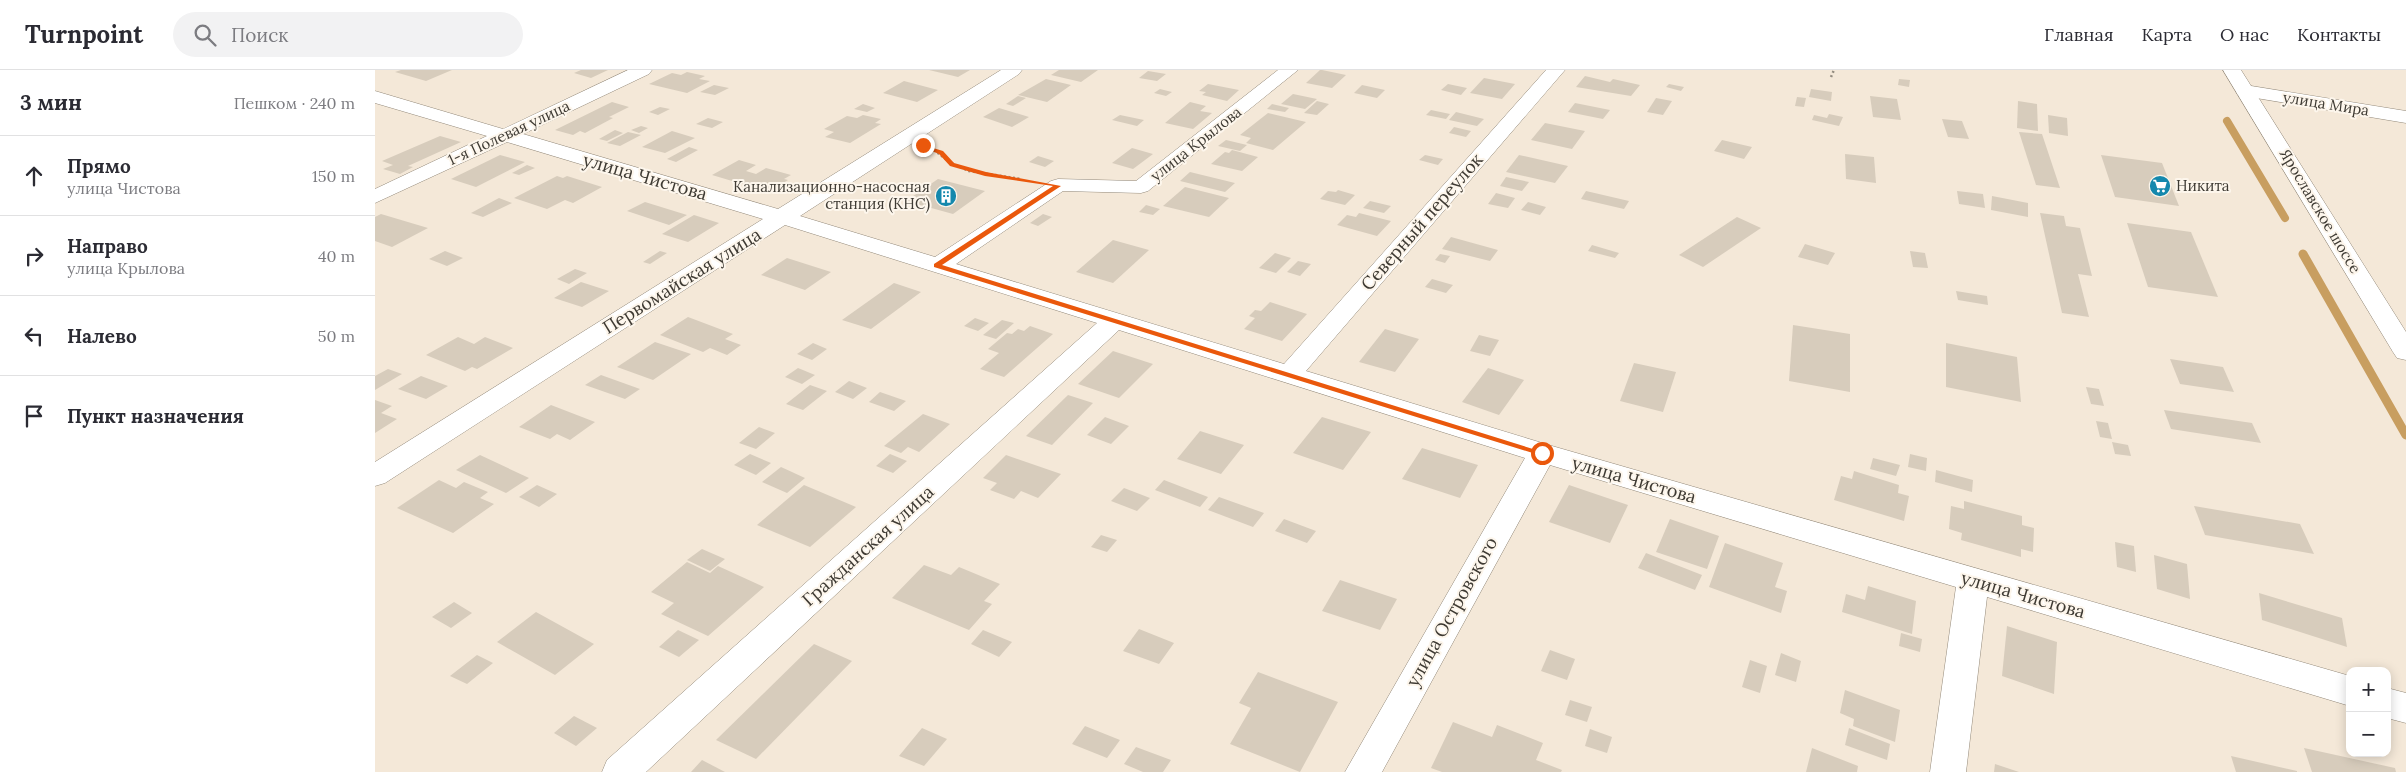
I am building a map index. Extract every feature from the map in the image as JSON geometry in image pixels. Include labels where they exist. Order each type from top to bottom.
[{"type":"street","name":"1-я Полевая улица","points":[[375,197],[643,70]]},
{"type":"street","name":"Первомайская улица","points":[[375,476],[1013,70]]},
{"type":"street","name":"улица Крылова","points":[[1058,186],[1141,188],[1289,70]]},
{"type":"street","name":"Северный переулок","points":[[1289,374],[1556,70]]},
{"type":"street","name":"Ярославское шоссе","points":[[2232,70],[2406,352]]},
{"type":"street","name":"улица Мира","points":[[2245,91],[2406,117]]},
{"type":"street","name":"улица Чистова","points":[[375,97],[781,217],[1542,453],[2346,691]]},
{"type":"street","points":[[937,266],[1058,186]]},
{"type":"street","name":"Гражданская улица","points":[[620,772],[1115,320]]},
{"type":"street","name":"улица Островского","points":[[1363,772],[1542,453]]},
{"type":"street","points":[[1948,772],[1973,580]]},
{"type":"street","points":[[2391,703],[2406,708]]},
{"type":"path","points":[[1831,77],[1834,70]]},
{"type":"path","points":[[911,135],[923,145],[941,152],[952,164],[985,174],[1058,186]]},
{"type":"building","points":[[401,70],[452,70],[426,81],[395,72]]},
{"type":"building","points":[[581,70],[608,70],[591,78],[574,73]]},
{"type":"building","points":[[929,70],[970,70],[958,77]]},
{"type":"building","points":[[1059,70],[1098,70],[1081,82],[1051,75]]},
{"type":"building","points":[[1320,70],[1346,75],[1332,88],[1306,83]]},
{"type":"building","points":[[1148,71],[1166,74],[1157,81],[1139,78]]},
{"type":"building","points":[[687,72],[705,76],[699,79],[710,81],[687,93],[649,84],[672,73],[681,75]]},
{"type":"building","points":[[1585,76],[1610,82],[1613,79],[1640,85],[1631,96],[1576,87]]},
{"type":"building","points":[[1484,78],[1515,84],[1502,99],[1470,93]]},
{"type":"building","points":[[1046,79],[1071,85],[1047,102],[1018,95]]},
{"type":"building","points":[[1899,79],[1910,80],[1909,87],[1898,85]]},
{"type":"building","points":[[904,81],[938,90],[917,102],[883,93]]},
{"type":"building","points":[[1208,84],[1239,90],[1227,101],[1202,95],[1206,92],[1199,91]]},
{"type":"building","points":[[1448,84],[1467,88],[1461,95],[1441,90]]},
{"type":"building","points":[[1669,84],[1684,87],[1681,91],[1666,87]]},
{"type":"building","points":[[714,85],[729,88],[715,95],[700,92]]},
{"type":"building","points":[[1362,85],[1385,90],[1377,98],[1354,93]]},
{"type":"building","points":[[1160,89],[1172,92],[1166,96],[1154,93]]},
{"type":"building","points":[[1811,89],[1832,92],[1831,101],[1809,97]]},
{"type":"building","points":[[1293,94],[1317,99],[1305,109],[1281,104]]},
{"type":"building","points":[[1018,96],[1026,98],[1013,106],[1006,104]]},
{"type":"building","points":[[1870,96],[1897,99],[1901,120],[1873,117]]},
{"type":"building","points":[[1797,97],[1806,98],[1804,107],[1795,106]]},
{"type":"building","points":[[1656,98],[1672,101],[1663,115],[1647,112]]},
{"type":"building","points":[[1317,101],[1329,104],[1317,115],[1304,113]]},
{"type":"building","points":[[2018,101],[2037,104],[2038,131],[2017,128]]},
{"type":"building","points":[[612,102],[629,107],[609,117],[613,118],[585,133],[580,131],[573,135],[555,130]]},
{"type":"building","points":[[1190,102],[1206,106],[1200,111],[1212,113],[1193,129],[1165,123]]},
{"type":"building","points":[[1575,103],[1610,110],[1603,119],[1568,112]]},
{"type":"building","points":[[863,104],[875,108],[867,112],[854,109]]},
{"type":"building","points":[[1272,104],[1289,108],[1285,112],[1267,109]]},
{"type":"building","points":[[660,107],[670,109],[658,115],[649,112]]},
{"type":"building","points":[[999,108],[1029,117],[1012,127],[983,117]]},
{"type":"building","points":[[1431,110],[1450,114],[1446,119],[1426,115]]},
{"type":"building","points":[[1456,112],[1484,119],[1477,126],[1449,120]]},
{"type":"building","points":[[1268,113],[1306,122],[1273,150],[1246,143],[1251,138],[1240,135]]},
{"type":"building","points":[[1829,114],[1843,117],[1839,126],[1812,120],[1814,115],[1827,118]]},
{"type":"building","points":[[863,115],[881,119],[875,123],[881,124],[850,143],[825,137],[834,132],[824,129],[847,116],[857,118]]},
{"type":"building","points":[[1120,115],[1144,120],[1137,126],[1112,120]]},
{"type":"building","points":[[2048,115],[2067,118],[2068,136],[2049,133]]},
{"type":"building","points":[[708,118],[723,122],[712,128],[696,124]]},
{"type":"building","points":[[1942,119],[1962,121],[1969,139],[1948,137]]},
{"type":"building","points":[[1545,123],[1585,131],[1572,149],[1531,140]]},
{"type":"building","points":[[641,126],[648,128],[639,133],[631,130]]},
{"type":"building","points":[[1454,127],[1471,131],[1466,137],[1449,133]]},
{"type":"building","points":[[615,130],[623,133],[607,141],[599,139]]},
{"type":"building","points":[[672,131],[695,138],[665,153],[642,147]]},
{"type":"building","points":[[628,132],[641,135],[620,146],[607,143]]},
{"type":"building","points":[[2019,132],[2042,134],[2060,188],[2036,185]]},
{"type":"building","points":[[440,136],[461,142],[408,166],[413,167],[400,174],[383,169],[393,165],[382,161]]},
{"type":"building","points":[[1226,140],[1247,145],[1240,151],[1218,146]]},
{"type":"building","points":[[1722,140],[1752,147],[1744,159],[1714,151]]},
{"type":"building","points":[[689,147],[698,150],[676,162],[667,159]]},
{"type":"building","points":[[1132,148],[1153,154],[1133,169],[1112,163]]},
{"type":"building","points":[[1232,150],[1258,157],[1242,171],[1211,164],[1225,152],[1229,153]]},
{"type":"building","points":[[1845,154],[1874,157],[1876,183],[1846,179]]},
{"type":"building","points":[[500,155],[525,162],[476,187],[451,179]]},
{"type":"building","points":[[1425,155],[1443,159],[1438,165],[1419,160]]},
{"type":"building","points":[[1519,155],[1568,166],[1555,183],[1506,172]]},
{"type":"building","points":[[2101,155],[2162,163],[2179,206],[2115,197]]},
{"type":"building","points":[[1038,156],[1054,161],[1045,167],[1029,162]]},
{"type":"building","points":[[739,160],[756,165],[746,171],[756,174],[766,168],[791,175],[784,179],[788,180],[769,192],[712,175]]},
{"type":"building","points":[[527,165],[535,168],[519,175],[512,173]]},
{"type":"building","points":[[1190,172],[1235,183],[1225,192],[1180,181]]},
{"type":"building","points":[[557,176],[563,178],[567,176],[602,187],[573,203],[565,200],[547,209],[514,198]]},
{"type":"building","points":[[1506,177],[1529,182],[1522,191],[1500,186]]},
{"type":"building","name":"Канализационно-насосная станция (КНС)","points":[[938,179],[985,191],[953,214],[906,201]]},
{"type":"building","points":[[1185,187],[1229,198],[1209,217],[1163,206]]},
{"type":"building","points":[[1338,190],[1355,195],[1345,205],[1320,199],[1328,191],[1336,192]]},
{"type":"building","points":[[1586,191],[1629,201],[1624,209],[1581,199]]},
{"type":"building","points":[[1957,191],[1983,194],[1985,208],[1959,204]]},
{"type":"building","points":[[1496,193],[1515,198],[1508,208],[1488,204]]},
{"type":"building","points":[[1992,196],[2028,203],[2028,217],[1991,210]]},
{"type":"building","points":[[499,198],[512,203],[483,217],[471,213]]},
{"type":"building","points":[[1370,201],[1391,206],[1384,213],[1363,208]]},
{"type":"building","points":[[645,202],[687,215],[669,225],[627,211]]},
{"type":"building","points":[[1528,202],[1546,207],[1540,215],[1521,210]]},
{"type":"building","points":[[1146,205],[1160,209],[1153,215],[1139,212]]},
{"type":"building","points":[[1359,213],[1391,221],[1377,236],[1337,225],[1347,215],[1356,217]]},
{"type":"building","points":[[2040,213],[2064,216],[2066,226],[2080,228],[2092,276],[2078,274],[2089,317],[2062,313]]},
{"type":"building","points":[[381,214],[428,228],[392,247],[375,241],[375,217]]},
{"type":"building","points":[[1043,214],[1052,217],[1038,226],[1030,223]]},
{"type":"building","points":[[694,215],[719,223],[688,242],[662,234]]},
{"type":"building","points":[[1737,217],[1761,228],[1703,267],[1679,255]]},
{"type":"building","points":[[2127,223],[2191,232],[2218,297],[2148,287]]},
{"type":"building","points":[[1451,237],[1498,250],[1490,261],[1442,249]]},
{"type":"building","points":[[1113,240],[1149,250],[1113,283],[1076,272]]},
{"type":"building","points":[[1805,244],[1835,253],[1828,265],[1798,257]]},
{"type":"building","points":[[1592,245],[1619,253],[1615,258],[1588,251]]},
{"type":"building","points":[[445,251],[463,258],[447,266],[429,259]]},
{"type":"building","points":[[660,251],[667,253],[650,264],[643,262]]},
{"type":"building","points":[[1910,251],[1925,253],[1928,268],[1913,267]]},
{"type":"building","points":[[1275,253],[1291,258],[1276,273],[1259,268]]},
{"type":"building","points":[[1440,254],[1450,256],[1445,263],[1435,260]]},
{"type":"building","points":[[787,258],[831,272],[805,290],[761,275]]},
{"type":"building","points":[[1298,261],[1311,264],[1300,276],[1287,272]]},
{"type":"building","points":[[575,269],[587,273],[569,284],[557,279]]},
{"type":"building","points":[[1432,279],[1453,285],[1446,293],[1425,287]]},
{"type":"building","points":[[581,282],[609,291],[582,307],[554,298]]},
{"type":"building","points":[[894,283],[921,292],[871,329],[842,320]]},
{"type":"building","points":[[1956,291],[1987,296],[1988,305],[1958,300]]},
{"type":"building","points":[[1270,302],[1307,314],[1282,341],[1244,329],[1255,318],[1249,316],[1255,310],[1261,311]]},
{"type":"building","points":[[688,317],[733,334],[725,339],[741,345],[727,355],[710,348],[703,352],[660,335]]},
{"type":"building","points":[[975,318],[989,323],[978,331],[964,326]]},
{"type":"building","points":[[1002,320],[1014,323],[996,339],[983,335]]},
{"type":"building","points":[[1793,325],[1850,334],[1850,392],[1789,381]]},
{"type":"building","points":[[1030,326],[1053,334],[1004,377],[980,369],[999,353],[988,349],[1007,333],[1012,334],[1018,329],[1024,331]]},
{"type":"building","points":[[1385,329],[1419,339],[1395,372],[1359,362]]},
{"type":"building","points":[[1479,335],[1499,340],[1490,356],[1470,351]]},
{"type":"building","points":[[458,337],[474,344],[485,337],[513,348],[477,369],[472,367],[465,371],[426,355]]},
{"type":"building","points":[[655,342],[691,354],[653,380],[617,367]]},
{"type":"building","points":[[813,343],[827,349],[812,360],[797,354]]},
{"type":"building","points":[[1946,343],[2017,357],[2021,402],[1946,387]]},
{"type":"building","points":[[1113,351],[1153,364],[1119,398],[1078,384]]},
{"type":"building","points":[[2170,359],[2223,367],[2234,392],[2180,384]]},
{"type":"building","points":[[1634,363],[1676,372],[1663,412],[1620,401]]},
{"type":"building","points":[[798,368],[815,375],[802,384],[785,377]]},
{"type":"building","points":[[1488,368],[1524,380],[1499,415],[1462,402]]},
{"type":"building","points":[[388,369],[402,374],[375,390],[375,376]]},
{"type":"building","points":[[601,375],[640,389],[625,399],[585,385]]},
{"type":"building","points":[[421,376],[448,386],[426,399],[398,389]]},
{"type":"building","points":[[849,381],[867,388],[853,399],[835,392]]},
{"type":"building","points":[[810,385],[827,391],[803,410],[786,404]]},
{"type":"building","points":[[2086,387],[2099,389],[2104,406],[2091,404]]},
{"type":"building","points":[[880,392],[906,401],[894,411],[869,402]]},
{"type":"building","points":[[1068,395],[1093,403],[1052,445],[1026,436]]},
{"type":"building","points":[[375,400],[392,406],[381,413],[397,419],[375,433]]},
{"type":"building","points":[[551,405],[595,422],[570,440],[557,434],[550,439],[519,427]]},
{"type":"building","points":[[2164,410],[2252,423],[2261,443],[2171,429]]},
{"type":"building","points":[[923,414],[950,424],[919,452],[908,447],[901,453],[884,446]]},
{"type":"building","points":[[1105,417],[1129,426],[1111,444],[1087,435]]},
{"type":"building","points":[[1322,417],[1371,432],[1343,470],[1293,453]]},
{"type":"building","points":[[2096,421],[2108,423],[2112,439],[2100,437]]},
{"type":"building","points":[[759,427],[775,433],[756,449],[739,443]]},
{"type":"building","points":[[1200,431],[1244,445],[1221,474],[1177,459]]},
{"type":"building","points":[[2112,442],[2128,445],[2131,456],[2115,454]]},
{"type":"building","points":[[1422,448],[1478,465],[1460,498],[1402,479]]},
{"type":"building","points":[[750,454],[771,463],[756,475],[734,465]]},
{"type":"building","points":[[890,454],[907,461],[893,473],[876,466]]},
{"type":"building","points":[[1910,454],[1927,458],[1926,471],[1908,467]]},
{"type":"building","points":[[480,455],[529,478],[506,493],[456,470]]},
{"type":"building","points":[[1006,455],[1061,474],[1038,498],[1021,491],[1014,499],[990,490],[997,483],[983,478]]},
{"type":"building","points":[[1873,458],[1900,465],[1896,476],[1870,469]]},
{"type":"building","points":[[781,467],[805,478],[787,493],[762,482]]},
{"type":"building","points":[[1936,470],[1973,480],[1972,492],[1935,482]]},
{"type":"building","points":[[1854,471],[1899,485],[1898,493],[1909,496],[1904,521],[1834,500],[1841,476],[1852,479]]},
{"type":"building","points":[[439,480],[456,488],[464,482],[488,492],[480,498],[494,504],[453,533],[397,508]]},
{"type":"building","points":[[1164,480],[1208,497],[1200,507],[1155,490]]},
{"type":"building","points":[[537,485],[557,494],[539,507],[519,497]]},
{"type":"building","points":[[804,485],[856,507],[810,547],[757,525]]},
{"type":"building","points":[[1569,485],[1628,505],[1610,543],[1549,522]]},
{"type":"building","points":[[1124,488],[1150,498],[1137,511],[1111,501]]},
{"type":"building","points":[[1219,497],[1264,513],[1253,527],[1208,510]]},
{"type":"building","points":[[1964,501],[2022,516],[2022,525],[2034,528],[2033,552],[2021,549],[2021,557],[1961,540],[1962,533],[1949,529],[1951,506],[1964,509]]},
{"type":"building","points":[[2194,506],[2300,524],[2314,554],[2205,535]]},
{"type":"building","points":[[1284,519],[1316,531],[1307,543],[1275,531]]},
{"type":"building","points":[[1670,519],[1719,536],[1707,569],[1656,552]]},
{"type":"building","points":[[1101,535],[1117,540],[1107,552],[1091,547]]},
{"type":"building","points":[[2115,542],[2134,546],[2136,572],[2117,567]]},
{"type":"building","points":[[1725,543],[1783,563],[1775,587],[1787,591],[1781,613],[1709,587]]},
{"type":"building","points":[[702,549],[725,559],[710,571],[687,560]]},
{"type":"building","points":[[1646,553],[1702,575],[1695,590],[1638,568]]},
{"type":"building","points":[[2154,555],[2187,564],[2190,599],[2157,589]]},
{"type":"building","points":[[687,562],[710,573],[718,566],[764,587],[708,636],[661,614],[674,603],[651,592]]},
{"type":"building","points":[[924,565],[951,575],[959,567],[1000,584],[984,601],[992,604],[969,630],[892,598]]},
{"type":"building","points":[[1340,580],[1397,599],[1380,630],[1322,611]]},
{"type":"building","points":[[1868,586],[1916,601],[1912,634],[1842,612],[1846,594],[1865,600]]},
{"type":"building","points":[[2259,593],[2342,618],[2347,647],[2262,620]]},
{"type":"building","points":[[454,602],[472,613],[451,628],[432,617]]},
{"type":"building","points":[[536,612],[594,644],[555,675],[497,642]]},
{"type":"building","points":[[2007,626],[2057,642],[2054,694],[2002,676]]},
{"type":"building","points":[[1139,629],[1174,643],[1159,664],[1123,651]]},
{"type":"building","points":[[678,630],[699,640],[679,657],[659,647]]},
{"type":"building","points":[[983,630],[1012,642],[999,657],[971,644]]},
{"type":"building","points":[[1901,633],[1922,639],[1920,652],[1899,646]]},
{"type":"building","points":[[814,644],[852,661],[756,759],[716,740]]},
{"type":"building","points":[[1550,650],[1575,659],[1567,680],[1541,671]]},
{"type":"building","points":[[1781,653],[1801,661],[1796,682],[1775,675]]},
{"type":"building","points":[[477,655],[493,663],[467,684],[450,676]]},
{"type":"building","points":[[1750,660],[1767,666],[1760,693],[1742,687]]},
{"type":"building","points":[[1258,672],[1338,702],[1300,772],[1230,744],[1251,708],[1239,703]]},
{"type":"building","points":[[1845,690],[1900,710],[1895,742],[1853,726],[1854,719],[1840,713]]},
{"type":"building","points":[[1570,700],[1592,707],[1587,722],[1565,715]]},
{"type":"building","points":[[574,716],[597,728],[576,746],[554,733]]},
{"type":"building","points":[[1453,722],[1492,737],[1497,725],[1543,743],[1536,760],[1562,770],[1561,772],[1442,772],[1431,768]]},
{"type":"building","points":[[1085,726],[1120,740],[1107,758],[1072,744]]},
{"type":"building","points":[[922,728],[947,739],[924,766],[899,756]]},
{"type":"building","points":[[1849,728],[1890,744],[1887,760],[1845,745]]},
{"type":"building","points":[[1590,729],[1612,737],[1607,753],[1585,746]]},
{"type":"building","points":[[1136,747],[1171,760],[1163,772],[1143,772],[1124,764]]},
{"type":"building","points":[[1812,748],[1858,766],[1857,772],[1806,772]]},
{"type":"building","points":[[2304,748],[2395,768],[2396,772],[2312,772]]},
{"type":"building","points":[[2231,756],[2297,771],[2297,772],[2236,772]]},
{"type":"building","points":[[702,760],[725,772],[691,772]]},
{"type":"building","points":[[1995,764],[2019,772],[1994,772]]},
{"type":"waterway","points":[[2227,121],[2285,218]]},
{"type":"waterway","points":[[2303,254],[2406,435]]},
{"type":"place","name":"Никита","points":[[2160,186]]},
{"type":"place","name":"Канализационно-насосная станция (КНС)","points":[[946,196]]},
{"type":"route","points":[[923,145],[941,152],[952,164],[985,174],[1058,186],[937,266],[1542,453]]}]
